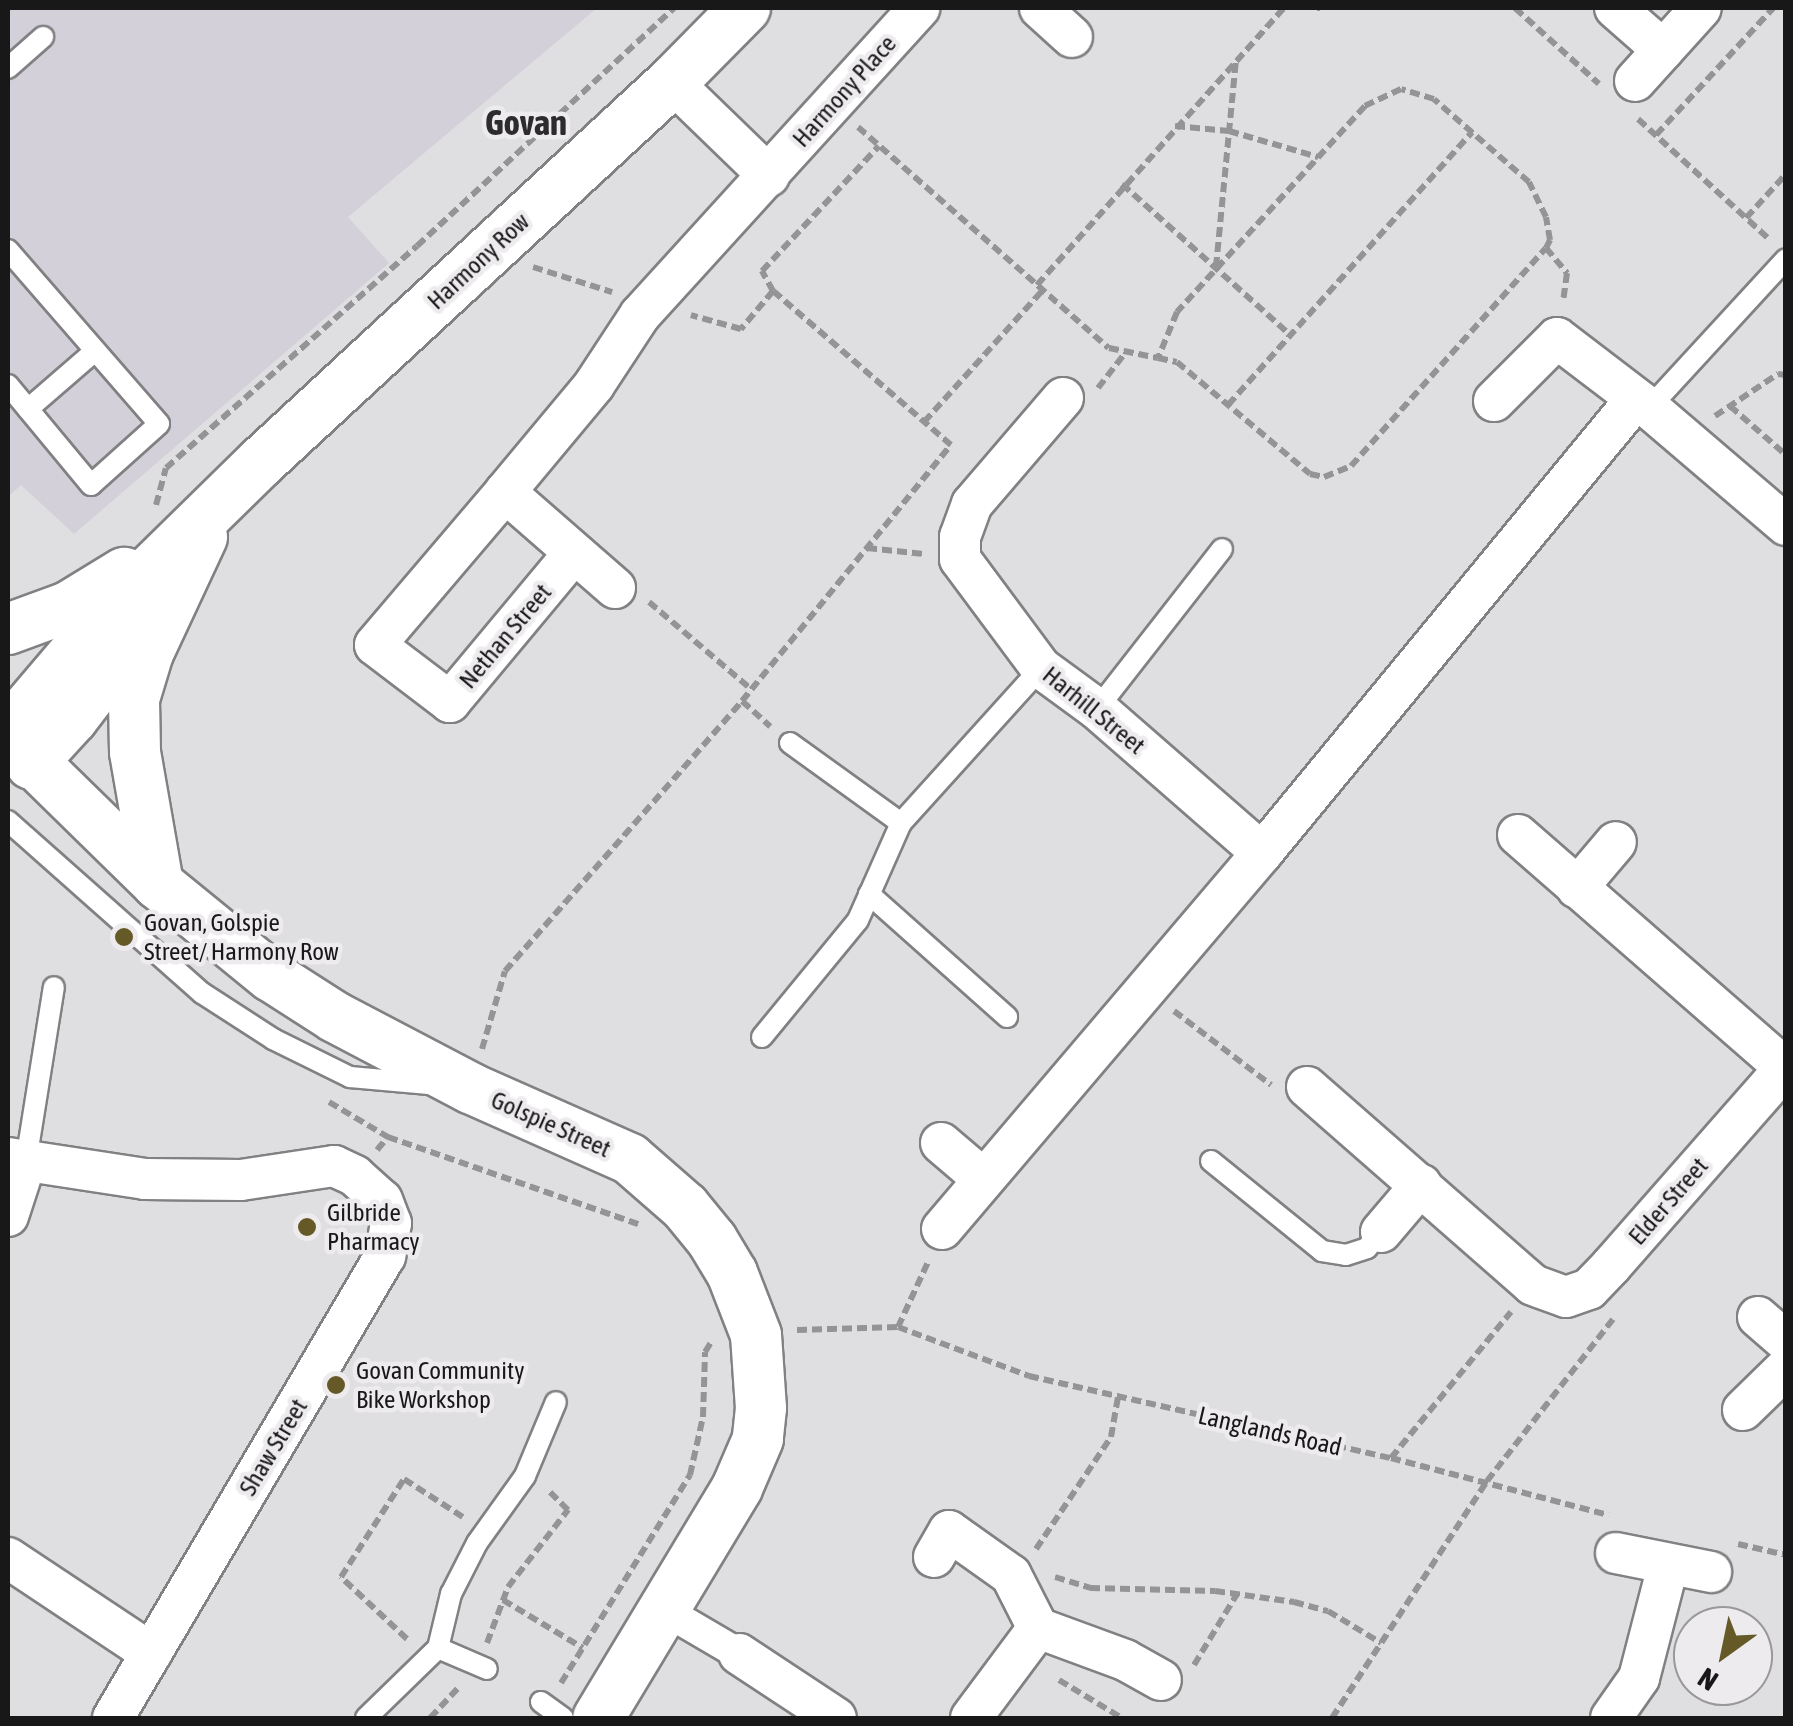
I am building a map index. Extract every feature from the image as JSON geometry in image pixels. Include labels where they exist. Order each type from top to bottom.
[{"type":"street","name":"Harmony Row","points":[[13,752],[116,604],[261,462],[672,82],[745,8]]},
{"type":"street","name":"Harmony Place","points":[[645,309],[919,8]]},
{"type":"street","points":[[1040,8],[1072,36]]},
{"type":"street","points":[[1616,8],[1663,50]]},
{"type":"street","points":[[1623,94],[1701,8]]},
{"type":"street","points":[[672,82],[769,176]]},
{"type":"street","name":"Nethan Street","points":[[574,553],[450,702],[375,644],[594,385],[645,309]]},
{"type":"street","points":[[1494,401],[1557,338],[1684,437],[1786,526]]},
{"type":"street","points":[[960,558],[960,537],[972,504],[1062,398]]},
{"type":"street","points":[[942,1229],[1642,403]]},
{"type":"street","points":[[505,492],[615,588]]},
{"type":"street","name":"Harmony Row","points":[[8,629],[91,594],[212,514]]},
{"type":"street","name":"Harmony Row","points":[[158,884],[135,752],[134,698],[148,653],[212,514]]},
{"type":"street","name":"Harhill Street","points":[[960,558],[1040,668],[1097,709],[1262,852]]},
{"type":"street","name":"Golspie Street","points":[[13,752],[89,814],[158,884],[287,986],[335,1018],[470,1088],[630,1159],[685,1207],[732,1273],[735,1336],[758,1439],[737,1488],[598,1718]]},
{"type":"street","points":[[1518,835],[1785,1067]]},
{"type":"street","points":[[1577,888],[1616,842]]},
{"type":"street","name":"Elder Street","points":[[1534,1285],[1566,1297],[1589,1288],[1785,1067]]},
{"type":"street","points":[[1307,1087],[1534,1285]]},
{"type":"street","points":[[942,1143],[982,1178]]},
{"type":"street","points":[[8,1216],[17,1159],[145,1179],[241,1180],[334,1166],[355,1176]]},
{"type":"street","name":"Shaw Street","points":[[113,1718],[386,1256],[390,1223],[382,1200],[355,1176]]},
{"type":"street","points":[[1381,1232],[1421,1186]]},
{"type":"street","points":[[1743,1410],[1786,1368]]},
{"type":"street","points":[[934,1557],[949,1531],[1019,1569],[1028,1641],[971,1718]]},
{"type":"street","points":[[1620,1536],[1668,1566],[1721,1557]]},
{"type":"street","points":[[8,1558],[151,1653]]},
{"type":"street","points":[[1611,1718],[1639,1678],[1668,1566]]},
{"type":"street","points":[[664,1610],[836,1718]]},
{"type":"street","points":[[1028,1641],[1125,1660],[1174,1679]]},
{"type":"lane","points":[[8,68],[43,37]]},
{"type":"lane","points":[[8,250],[159,424],[92,485],[8,385]]},
{"type":"lane","points":[[1642,403],[1786,259]]},
{"type":"lane","points":[[28,410],[95,351]]},
{"type":"lane","points":[[1097,709],[1222,549]]},
{"type":"lane","points":[[762,1037],[858,920],[901,823],[1040,668]]},
{"type":"lane","points":[[790,743],[901,823]]},
{"type":"lane","points":[[8,821],[202,993],[273,1038],[350,1077],[470,1088]]},
{"type":"lane","points":[[869,894],[1007,1017]]},
{"type":"lane","points":[[17,1159],[54,986]]},
{"type":"lane","points":[[1211,1161],[1322,1251],[1346,1254],[1367,1248],[1381,1232]]},
{"type":"lane","points":[[366,1718],[432,1653],[452,1594],[486,1532],[525,1476],[556,1402]]},
{"type":"lane","points":[[432,1653],[483,1668]]},
{"type":"path","points":[[154,511],[166,468],[417,246],[674,8]]},
{"type":"path","points":[[924,422],[1040,288],[1122,184],[1284,8]]},
{"type":"path","points":[[1515,8],[1623,94],[1656,135],[1772,242]]},
{"type":"path","points":[[1656,135],[1773,8]]},
{"type":"path","points":[[1216,270],[1236,59]]},
{"type":"path","points":[[832,104],[1109,348],[1177,362],[1310,474],[1324,477],[1351,466],[1546,248],[1550,240],[1546,217],[1529,182],[1434,99],[1401,89],[1365,106],[1177,312],[1158,358]]},
{"type":"path","points":[[1175,126],[1230,130],[1318,158]]},
{"type":"path","points":[[1228,404],[1472,132]]},
{"type":"path","points":[[470,1088],[505,971],[742,701],[951,445],[773,291],[762,271],[879,146]]},
{"type":"path","points":[[1746,218],[1786,174]]},
{"type":"path","points":[[1122,184],[1290,334]]},
{"type":"path","points":[[1546,248],[1567,273],[1557,338]]},
{"type":"path","points":[[486,253],[645,309],[741,329],[773,291]]},
{"type":"path","points":[[1684,437],[1778,374],[1786,375]]},
{"type":"path","points":[[1730,406],[1786,455]]},
{"type":"path","points":[[866,548],[960,558]]},
{"type":"path","points":[[615,588],[633,589],[751,689]]},
{"type":"path","points":[[742,701],[790,743]]},
{"type":"path","points":[[1146,988],[1266,1085],[1307,1087]]},
{"type":"path","points":[[355,1176],[388,1137],[655,1230]]},
{"type":"path","points":[[898,1327],[942,1229]]},
{"type":"path","points":[[1332,1718],[1486,1481],[1616,1317],[1611,1266]]},
{"type":"path","points":[[1390,1458],[1534,1285]]},
{"type":"path","name":"Langlands Road","points":[[735,1336],[828,1326],[898,1327],[1029,1376],[1486,1481],[1620,1536]]},
{"type":"path","points":[[550,1709],[690,1475],[703,1417],[705,1352],[735,1336]]},
{"type":"path","points":[[1118,1397],[1112,1438],[1019,1569],[1090,1588],[1237,1594],[1328,1611],[1381,1643]]},
{"type":"path","points":[[430,1718],[483,1668],[508,1586],[568,1510],[558,1495],[525,1476]]},
{"type":"path","points":[[458,1689],[432,1653],[341,1577],[404,1480],[486,1532]]},
{"type":"path","points":[[1721,1557],[1786,1555]]},
{"type":"path","points":[[1174,1679],[1237,1594]]},
{"type":"path","points":[[503,1600],[583,1648]]},
{"type":"path","points":[[1028,1641],[1122,1718]]},
{"type":"shaded area","points":[[8,8],[597,8],[348,217],[389,263],[74,534],[21,485],[8,497]]},
{"type":"place","name":"Govan, Golspie Street/ Harmony Row","points":[[124,937]]},
{"type":"place","name":"Gilbride Pharmacy","points":[[307,1227]]},
{"type":"place","name":"Govan Community Bike Workshop","points":[[336,1385]]},
{"type":"district","name":"Govan","points":[[526,122]]}]
